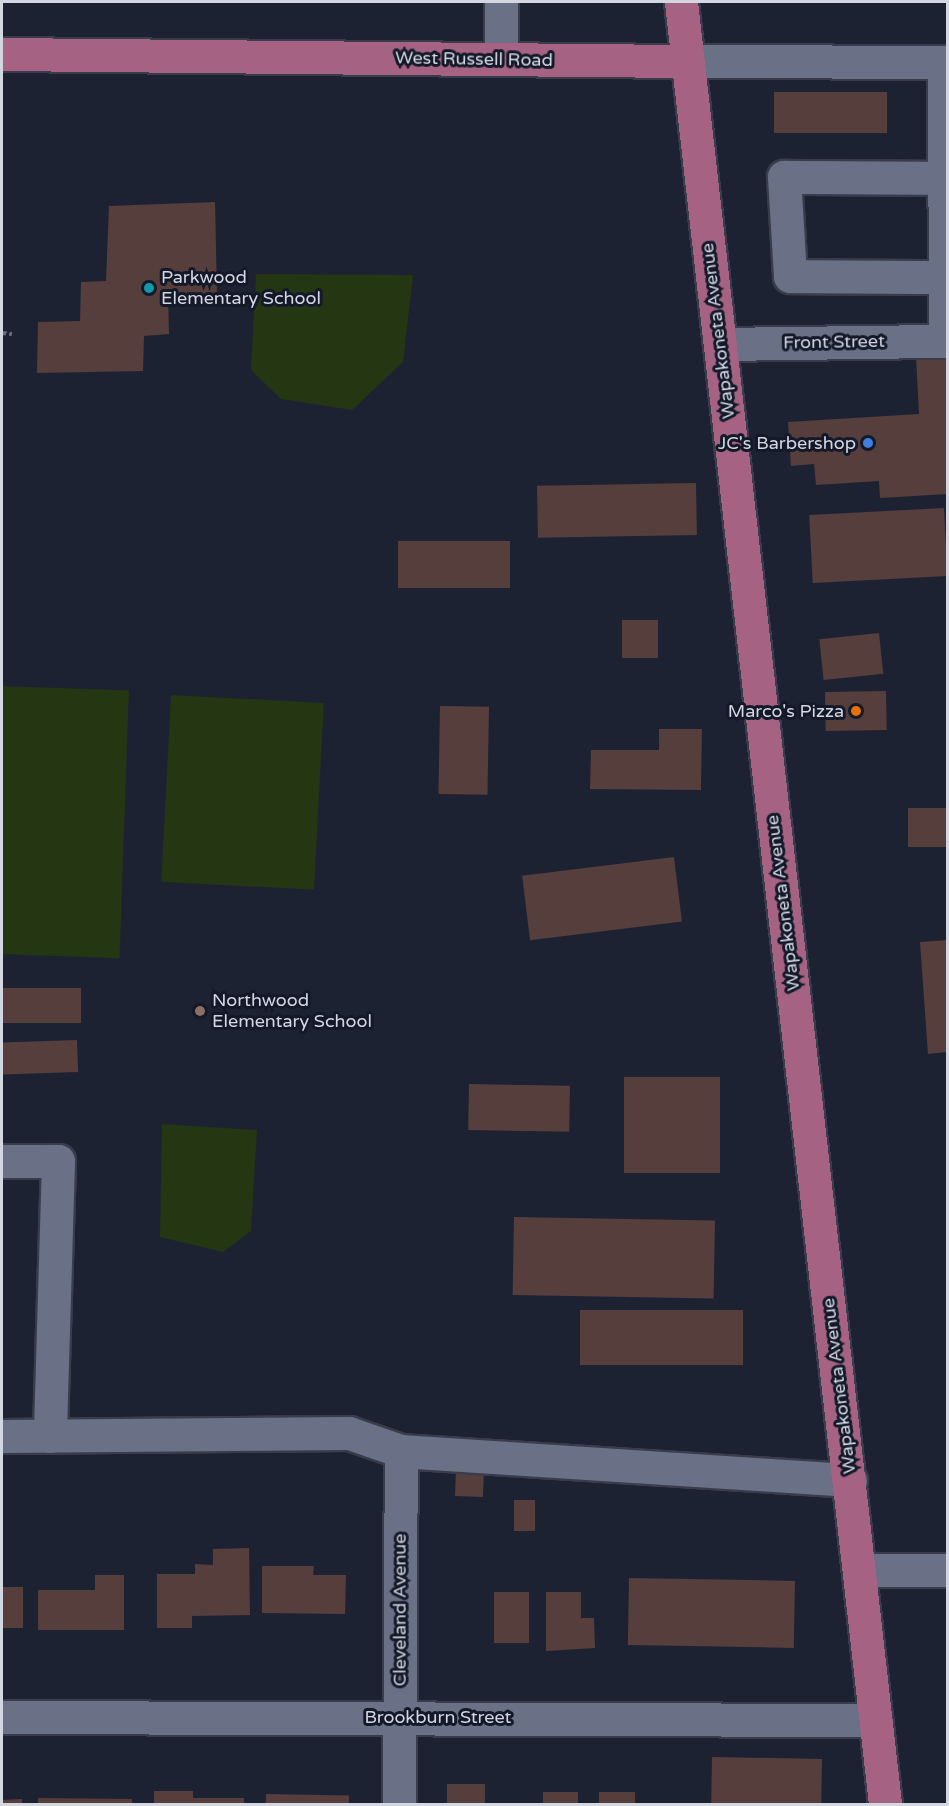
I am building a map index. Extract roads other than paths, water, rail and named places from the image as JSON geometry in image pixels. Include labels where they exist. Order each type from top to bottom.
[{"type":"main road","name":"Wapakoneta Avenue","points":[[681,2],[885,1804]]},
{"type":"main road","name":"West Russell Road","points":[[2,54],[686,61]]},
{"type":"street","points":[[501,2],[501,59]]},
{"type":"street","name":"West Russell Road","points":[[686,61],[946,62]]},
{"type":"street","points":[[946,62],[944,178],[946,340]]},
{"type":"street","points":[[944,178],[784,177],[790,276],[945,277]]},
{"type":"street","name":"Front Street","points":[[720,344],[946,340]]},
{"type":"street","points":[[2,1161],[58,1161],[50,1436]]},
{"type":"street","points":[[2,1436],[349,1434],[401,1451],[850,1480]]},
{"type":"street","name":"Cleveland Avenue","points":[[399,1804],[401,1451]]},
{"type":"street","points":[[860,1570],[948,1570]]},
{"type":"street","name":"Brookburn Street","points":[[2,1717],[875,1720]]},
{"type":"place","name":"Parkwood Elementary School","points":[[149,288]]},
{"type":"place","name":"JC's Barbershop","points":[[868,443]]},
{"type":"place","name":"Marco's Pizza","points":[[856,711]]},
{"type":"place","name":"Northwood Elementary School","points":[[200,1011]]}]
